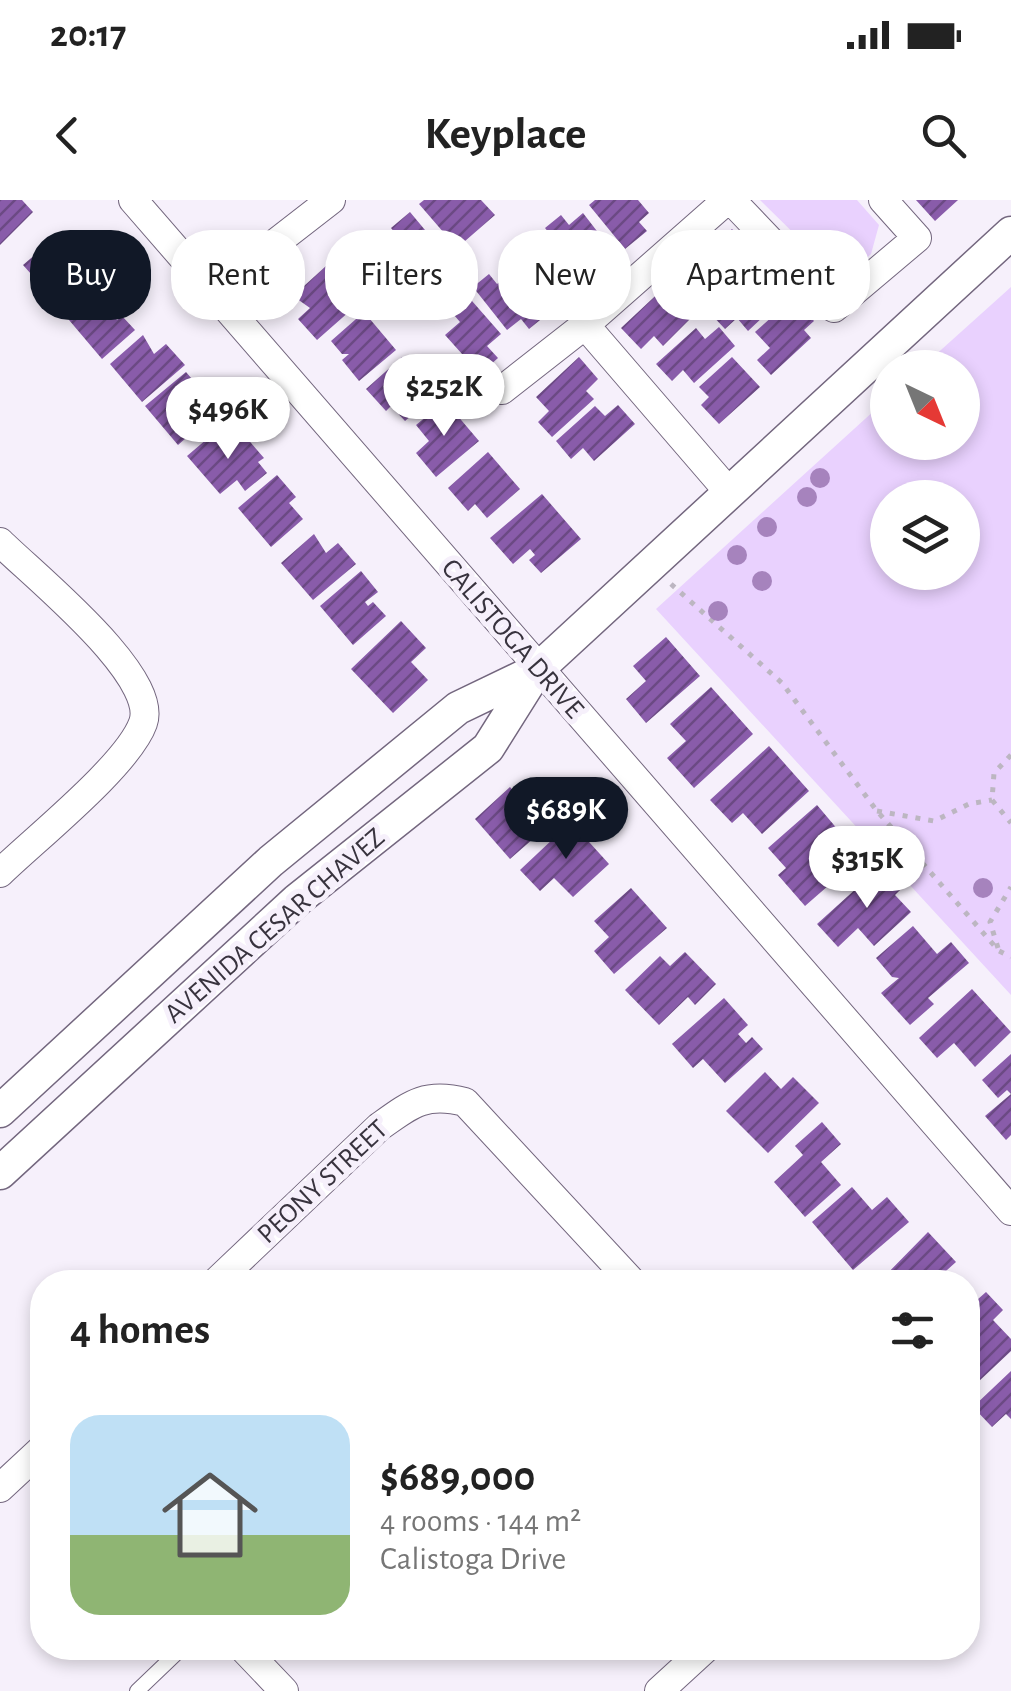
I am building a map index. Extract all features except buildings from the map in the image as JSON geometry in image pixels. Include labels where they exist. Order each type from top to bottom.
[{"type":"street","name":"CALISTOGA DRIVE","points":[[133,200],[171,245]]},
{"type":"street","points":[[292,230],[331,200]]},
{"type":"street","points":[[502,390],[585,326],[730,200],[834,308],[917,238],[883,200]]},
{"type":"street","name":"AVENIDA CESAR CHAVEZ","points":[[5,1159],[297,900],[488,748],[537,670],[649,562],[1011,233]]},
{"type":"street","name":"CALISTOGA DRIVE","points":[[234,320],[1011,1211]]},
{"type":"street","points":[[585,326],[728,491]]},
{"type":"street","points":[[0,542],[119,658],[141,689],[145,720],[129,750],[0,873]]},
{"type":"street","name":"AVENIDA CESAR CHAVEZ","points":[[0,1111],[271,861],[458,708],[537,670]]},
{"type":"street","name":"PEONY STREET","points":[[229,1270],[379,1127],[409,1104],[439,1095],[464,1102],[621,1270]]},
{"type":"street","points":[[0,1488],[30,1460]]},
{"type":"street","points":[[260,1660],[284,1691]]},
{"type":"street","points":[[659,1691],[693,1660]]},
{"type":"lane","points":[[137,1691],[169,1660]]},
{"type":"path","points":[[649,562],[782,683],[877,811],[998,951],[1011,957]]},
{"type":"path","points":[[1011,756],[994,772],[992,800],[1011,823]]},
{"type":"path","points":[[877,811],[934,821],[970,804],[992,800]]},
{"type":"path","points":[[998,951],[990,922],[1011,887]]},
{"type":"shaded area","points":[[760,200],[857,200],[879,225],[870,255],[870,230],[790,230]]},
{"type":"shaded area","points":[[1011,287],[1011,995],[656,609],[870,414],[870,460],[980,460],[980,350],[941,350]]}]
